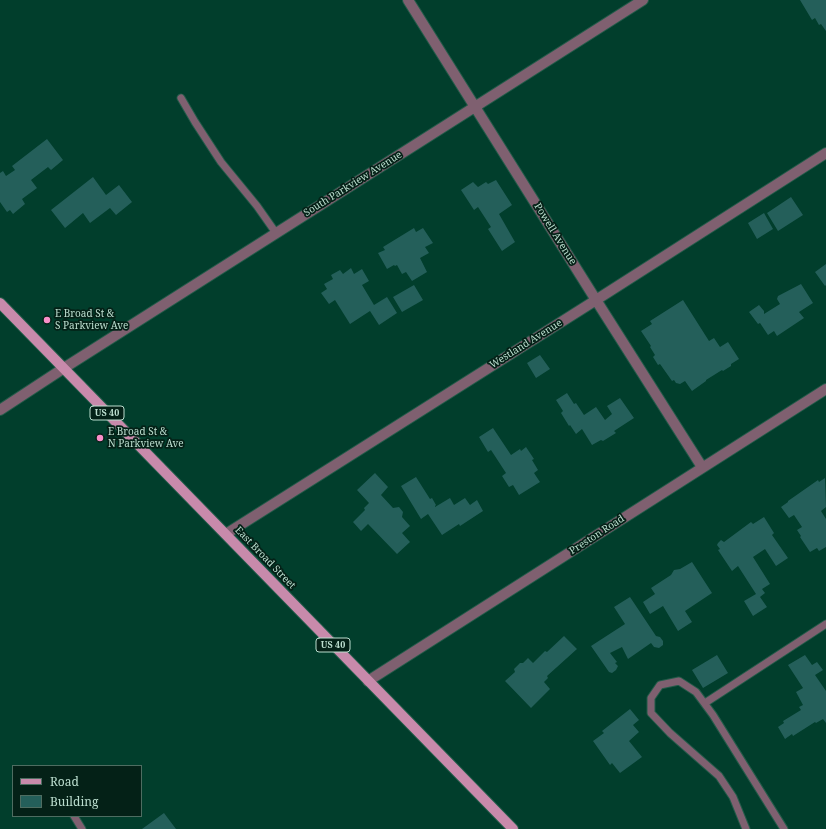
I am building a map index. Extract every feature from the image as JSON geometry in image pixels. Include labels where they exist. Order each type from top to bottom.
[{"type":"main road","name":"East Broad Street","points":[[0,303],[513,829]]},
{"type":"street","name":"Powell Avenue","points":[[408,0],[702,467]]},
{"type":"street","name":"South Parkview Avenue","points":[[0,410],[643,0]]},
{"type":"street","name":"Westland Avenue","points":[[226,534],[826,153]]},
{"type":"street","name":"Preston Road","points":[[368,680],[826,389]]},
{"type":"lane","points":[[181,98],[221,162],[257,206],[276,233]]},
{"type":"lane","points":[[704,703],[826,624]]},
{"type":"lane","points":[[746,829],[734,797],[719,776],[670,733],[651,713],[651,698],[660,685],[679,681],[696,692],[714,715],[784,829]]},
{"type":"lane","points":[[75,817],[82,829]]},
{"type":"building","points":[[800,0],[826,0],[826,31],[821,24],[819,25],[815,18],[812,20]]},
{"type":"building","points":[[47,139],[63,160],[51,170],[48,167],[31,180],[37,188],[22,199],[25,204],[13,214],[10,210],[7,212],[0,202],[0,173],[3,171],[6,176],[15,170],[12,166]]},
{"type":"building","points":[[93,177],[106,195],[119,185],[132,202],[116,215],[110,208],[90,223],[83,213],[65,228],[51,210]]},
{"type":"building","points":[[496,180],[512,205],[499,214],[515,242],[502,251],[488,229],[491,227],[478,207],[474,210],[461,190],[473,182],[478,187],[486,182],[488,184]]},
{"type":"building","points":[[791,197],[803,215],[778,231],[767,213]]},
{"type":"building","points":[[764,213],[773,229],[757,239],[748,223]]},
{"type":"building","points":[[414,228],[416,232],[423,228],[433,243],[425,247],[429,253],[420,258],[427,272],[412,281],[406,272],[402,274],[397,265],[387,269],[378,253],[385,250],[383,247]]},
{"type":"building","points":[[826,264],[826,285],[825,286],[815,272]]},
{"type":"building","points":[[351,268],[354,274],[362,269],[369,281],[362,285],[374,305],[387,297],[397,313],[379,325],[370,311],[350,324],[335,300],[329,304],[321,293],[327,289],[324,284],[333,279],[331,275],[340,270],[343,274]]},
{"type":"building","points":[[801,284],[813,303],[799,312],[804,318],[777,336],[774,331],[768,335],[760,323],[758,324],[749,312],[759,305],[764,311],[764,314],[780,304],[777,299],[778,296]]},
{"type":"building","points":[[414,285],[423,300],[402,312],[393,297]]},
{"type":"building","points":[[683,300],[709,341],[714,338],[720,347],[728,342],[739,359],[731,364],[731,366],[706,380],[692,391],[685,381],[680,384],[676,383],[674,380],[672,381],[660,364],[658,365],[653,357],[655,355],[650,347],[651,346],[641,331],[652,324],[650,321]]},
{"type":"building","points":[[540,355],[550,369],[536,378],[527,363]]},
{"type":"building","points":[[567,393],[584,415],[596,407],[605,420],[612,414],[607,406],[620,398],[634,418],[614,431],[616,433],[603,441],[601,440],[592,445],[582,429],[576,434],[561,413],[563,411],[556,400]]},
{"type":"building","points":[[493,428],[511,455],[526,447],[534,459],[532,460],[538,470],[534,473],[540,482],[519,495],[513,485],[509,487],[502,476],[506,473],[491,450],[488,452],[479,437]]},
{"type":"building","points":[[375,473],[388,487],[381,495],[393,508],[399,507],[403,512],[402,517],[410,526],[402,533],[410,542],[397,554],[368,524],[361,531],[353,522],[365,510],[364,508],[369,503],[357,490]]},
{"type":"building","points":[[416,477],[430,499],[432,498],[436,505],[435,507],[450,498],[454,505],[465,498],[470,505],[477,500],[483,511],[460,526],[459,524],[442,535],[428,514],[421,519],[401,486]]},
{"type":"building","points":[[825,478],[826,507],[821,511],[826,519],[826,547],[819,551],[817,548],[810,552],[797,530],[802,527],[794,515],[789,518],[781,507],[818,480],[819,482]]},
{"type":"building","points":[[764,517],[774,533],[772,535],[788,558],[776,566],[765,549],[753,557],[770,584],[762,589],[765,593],[760,597],[767,607],[753,616],[744,601],[756,594],[738,566],[732,571],[718,550],[720,549],[717,545],[721,540],[724,542],[751,522],[753,524]]},
{"type":"building","points":[[692,562],[712,593],[685,611],[692,622],[678,631],[663,606],[650,614],[643,602],[655,594],[651,588],[671,575],[674,570],[680,569]]},
{"type":"building","points":[[630,597],[656,636],[660,637],[663,641],[663,645],[659,648],[654,647],[651,643],[628,659],[622,647],[610,653],[617,662],[615,663],[618,666],[612,673],[609,672],[591,646],[625,624],[614,607]]},
{"type":"building","points":[[564,636],[577,649],[547,676],[548,678],[544,682],[550,689],[531,708],[505,681],[515,672],[514,669],[520,663],[523,663],[528,658],[533,663]]},
{"type":"building","points":[[717,655],[728,673],[703,688],[692,670]]},
{"type":"building","points":[[805,655],[812,665],[817,662],[823,670],[815,675],[826,691],[826,723],[823,719],[816,723],[815,722],[793,736],[792,734],[785,739],[778,727],[784,723],[783,721],[801,710],[799,707],[803,705],[796,692],[803,688],[788,665]]},
{"type":"building","points":[[630,709],[639,720],[633,725],[639,732],[629,741],[642,757],[620,773],[612,763],[610,765],[593,741],[604,733],[602,731]]},
{"type":"building","points":[[164,813],[176,829],[142,829]]},
{"type":"place","name":"E Broad St & S Parkview Ave","points":[[47,320]]},
{"type":"place","name":"E Broad St & N Parkview Ave","points":[[100,438]]}]
